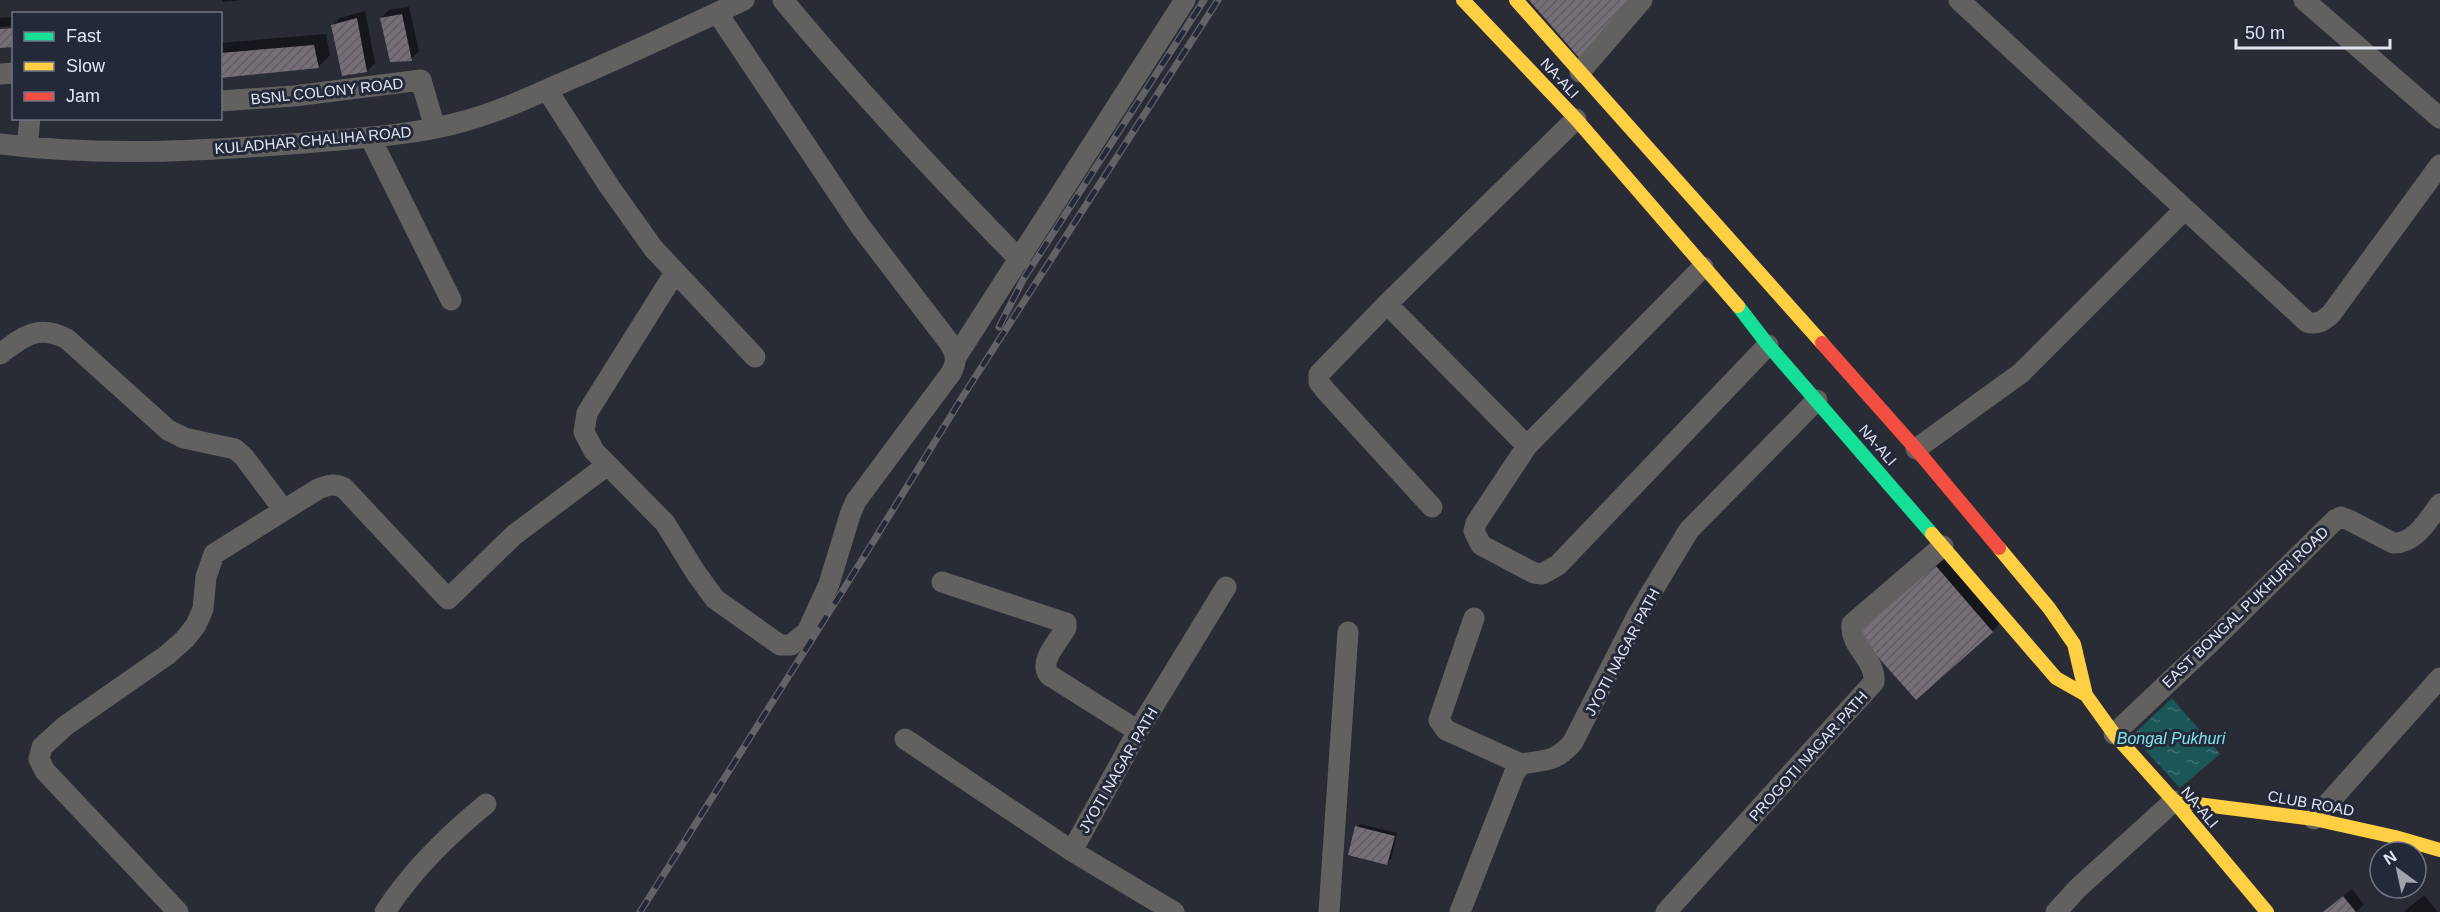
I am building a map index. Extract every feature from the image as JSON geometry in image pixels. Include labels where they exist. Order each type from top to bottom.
[{"type":"main road","name":"NA-ALI","points":[[1463,0],[1576,119],[2056,678],[2086,695],[2114,734],[2174,801],[2267,912]]},
{"type":"main road","points":[[1516,0],[1916,449],[2066,630],[2079,657],[2086,695]]},
{"type":"main road","points":[[1886,459],[2061,662],[2086,695]]},
{"type":"main road","name":"CLUB ROAD","points":[[2174,801],[2314,819],[2395,837],[2440,850]]},
{"type":"street","name":"KULADHAR CHALIHA ROAD","points":[[0,144],[86,153],[147,152],[370,137],[435,128],[461,122],[547,90],[744,0]]},
{"type":"street","points":[[783,0],[847,78],[1020,260]]},
{"type":"street","points":[[956,357],[1185,0]]},
{"type":"street","points":[[1580,72],[1642,0]]},
{"type":"street","points":[[1959,0],[2307,322],[2314,324],[2323,322],[2331,314],[2440,165]]},
{"type":"street","points":[[2315,4],[2440,118]]},
{"type":"street","points":[[674,274],[587,413],[583,425],[584,432],[594,452],[606,466],[665,523],[700,580],[715,599],[780,645],[791,645],[807,632],[829,584],[856,501],[951,373],[956,364],[956,357],[948,341],[836,192],[717,14]]},
{"type":"street","name":"BSNL COLONY ROAD","points":[[222,101],[294,96],[421,80],[435,128]]},
{"type":"street","points":[[547,90],[628,215],[674,274],[755,357]]},
{"type":"street","points":[[1432,507],[1325,390],[1320,382],[1319,374],[1576,119]]},
{"type":"street","points":[[27,147],[30,120]]},
{"type":"street","points":[[370,137],[451,300]]},
{"type":"street","points":[[1916,449],[2021,373],[2184,210]]},
{"type":"street","points":[[1703,267],[1527,446],[1476,523],[1474,531],[1481,545],[1534,573],[1542,574],[1558,565],[1768,345]]},
{"type":"street","points":[[1387,304],[1527,446]]},
{"type":"street","points":[[0,354],[14,343],[41,330],[54,332],[67,339],[168,429],[184,438],[235,449],[244,457],[283,509]]},
{"type":"street","name":"JYOTI NAGAR PATH","points":[[1521,764],[1555,759],[1564,753],[1573,742],[1637,616],[1689,530],[1817,400]]},
{"type":"street","points":[[178,912],[45,771],[39,759],[42,747],[65,726],[167,655],[185,639],[196,625],[203,609],[206,576],[214,554],[283,509],[329,485],[344,488],[448,599],[514,535],[606,466]]},
{"type":"street","name":"EAST BONGAL PUKHURI ROAD","points":[[2114,734],[2335,520],[2341,517],[2393,543],[2401,544],[2417,534],[2440,504]]},
{"type":"street","name":"PROGOTI NAGAR PATH","points":[[1666,912],[1874,682],[1872,666],[1854,638],[1851,631],[1852,624],[1943,546]]},
{"type":"street","points":[[942,582],[1066,622],[1062,635],[1046,660],[1046,671],[1138,732]]},
{"type":"street","name":"JYOTI NAGAR PATH","points":[[1174,912],[1072,851],[1138,732],[1226,587]]},
{"type":"street","points":[[1460,912],[1514,774],[1521,764],[1446,730],[1439,720],[1474,618]]},
{"type":"street","points":[[1329,912],[1348,632]]},
{"type":"street","points":[[2314,819],[2440,678]]},
{"type":"street","points":[[905,739],[1072,851]]},
{"type":"street","points":[[2056,912],[2078,888],[2174,801]]},
{"type":"street","points":[[385,912],[418,868],[486,804]]},
{"type":"water","name":"Bongal Pukhuri","points":[[2172,698],[2220,754],[2180,788],[2132,736]]},
{"type":"building","points":[[1529,0],[1635,0],[1582,61]]},
{"type":"building","points":[[402,14],[412,61],[390,62],[380,18]]},
{"type":"building","points":[[357,18],[367,72],[342,76],[331,25]]},
{"type":"building","points":[[12,28],[12,47],[0,48],[0,29]]},
{"type":"building","points":[[314,45],[319,68],[222,78],[222,53]]},
{"type":"building","points":[[1936,566],[1993,632],[1916,700],[1854,630]]},
{"type":"building","points":[[1355,826],[1395,836],[1387,865],[1348,855]]},
{"type":"building","points":[[2343,896],[2356,912],[2323,912]]},
{"type":"railway","points":[[999,327],[1024,278],[1204,0]]},
{"type":"railway","points":[[640,912],[963,396],[1218,0]]},
{"type":"traffic: fast","points":[[1738,306],[1768,345],[1932,534]]},
{"type":"traffic: slow","points":[[1463,0],[1576,119],[1738,306]]},
{"type":"traffic: slow","points":[[1516,0],[1822,343]]},
{"type":"traffic: slow","points":[[1932,534],[2056,678],[2086,695],[2114,734],[2174,801],[2267,912]]},
{"type":"traffic: slow","points":[[1999,548],[2049,608],[2074,644],[2086,695]]},
{"type":"traffic: slow","points":[[2174,801],[2314,819],[2395,837],[2440,850]]},
{"type":"traffic: jam","points":[[1822,343],[1916,449],[1999,548]]}]
